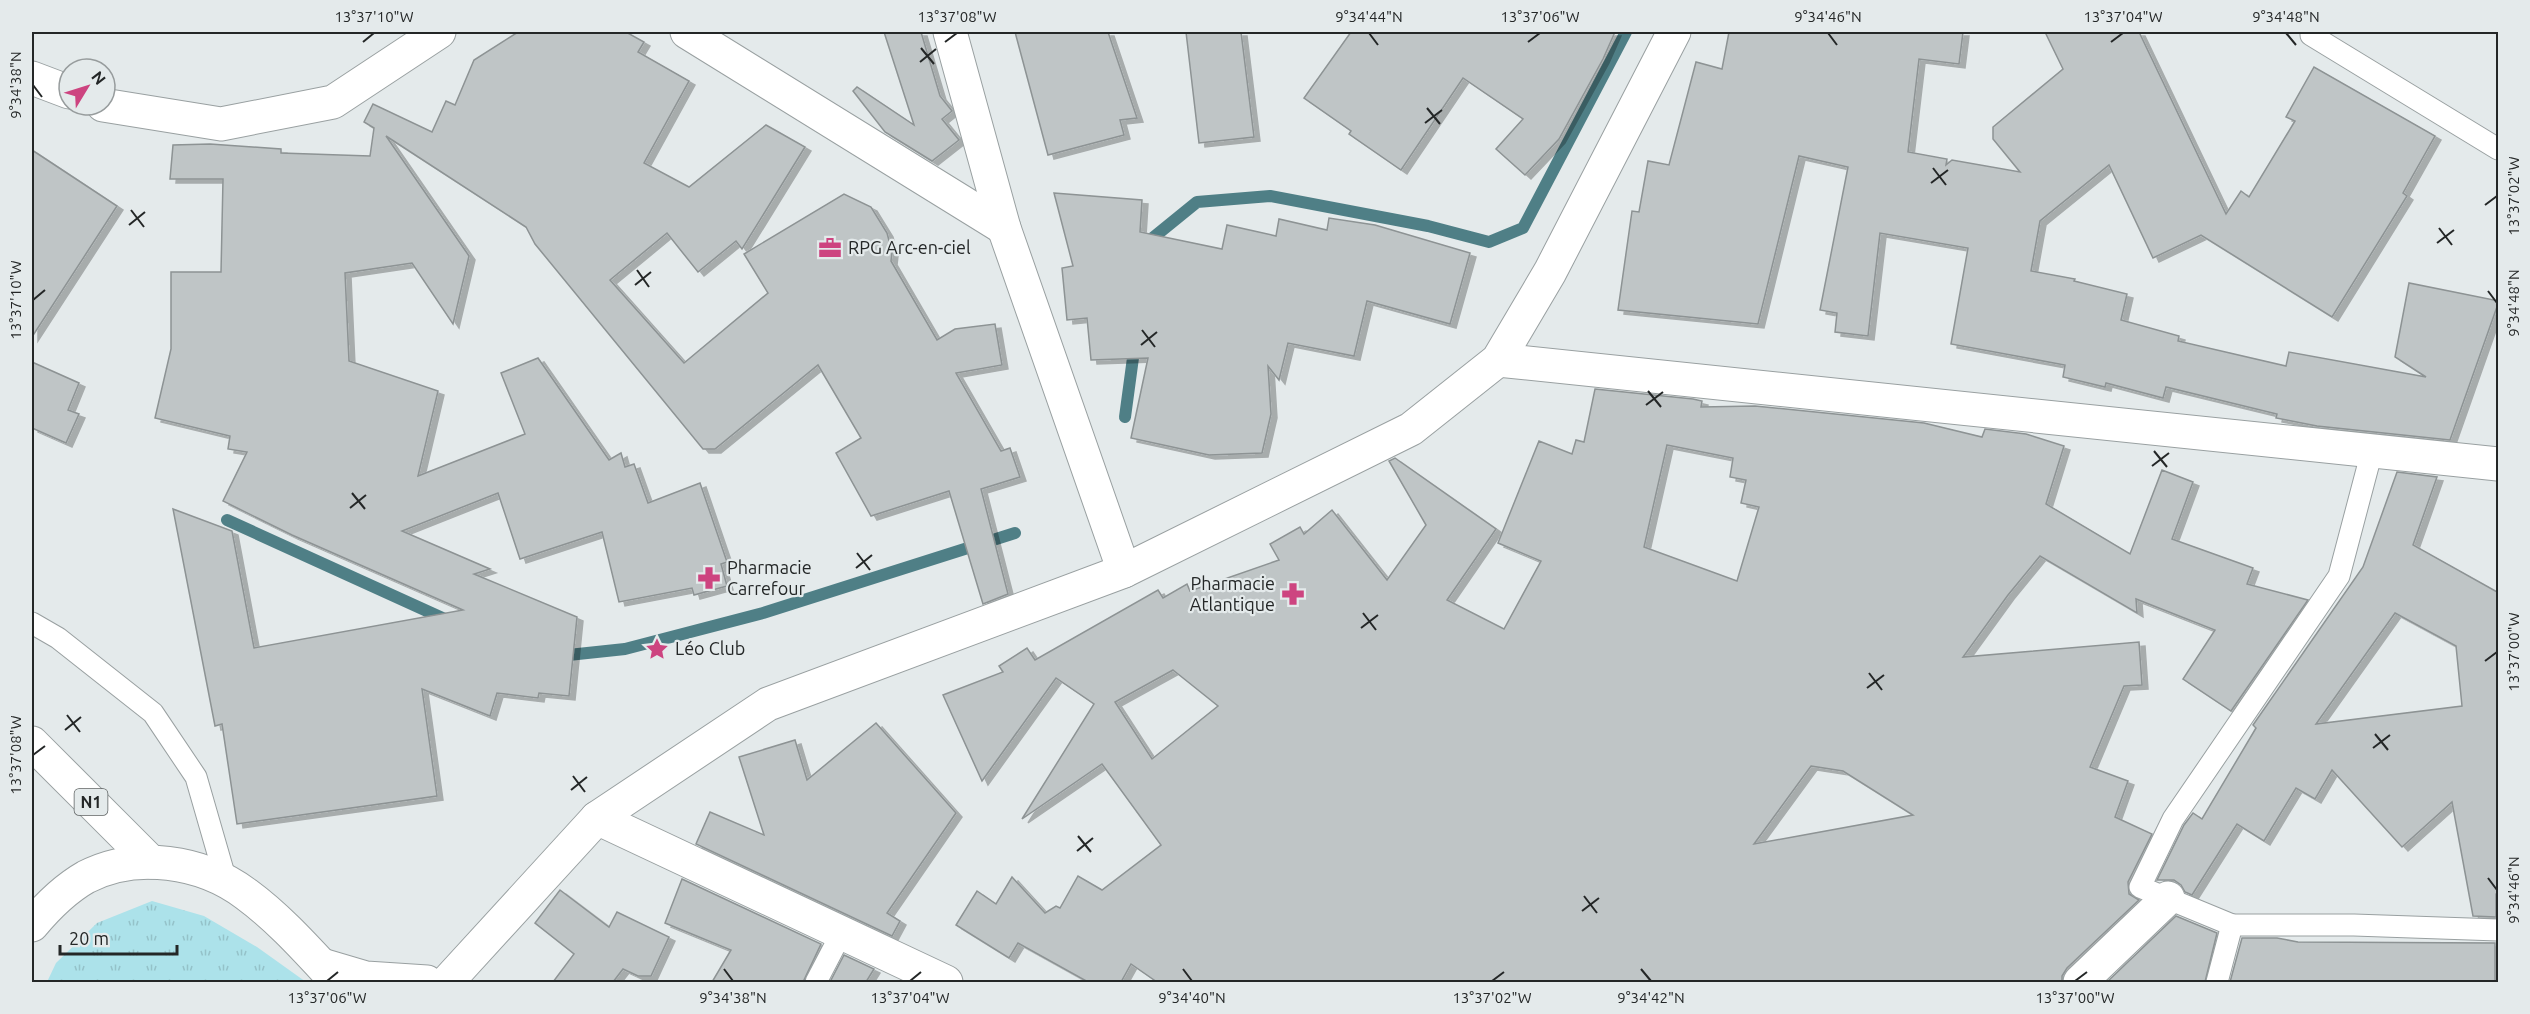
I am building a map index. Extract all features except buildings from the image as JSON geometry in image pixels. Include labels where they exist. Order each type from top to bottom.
[{"type":"main road","points":[[117,107],[221,124],[333,102],[439,32]]},
{"type":"main road","points":[[687,32],[1004,228]]},
{"type":"main road","points":[[950,32],[1004,228],[1124,571]]},
{"type":"main road","points":[[447,982],[597,818],[768,704],[1124,571],[1411,429],[1498,360],[1550,272],[1674,32]]},
{"type":"main road","points":[[32,78],[57,87]]},
{"type":"main road","points":[[1498,360],[2499,464]]},
{"type":"main road","name":"N1","points":[[32,743],[151,862]]},
{"type":"main road","points":[[597,818],[946,982]]},
{"type":"main road","points":[[32,925],[65,891],[87,877],[116,866],[151,862],[181,865],[203,870],[245,893],[292,932],[330,974],[428,982]]},
{"type":"main road","points":[[2080,982],[2168,898]]},
{"type":"lane","points":[[2311,32],[2312,36],[2499,149]]},
{"type":"lane","points":[[2372,451],[2339,576],[2173,819],[2140,887],[2232,925],[2354,925],[2499,930]]},
{"type":"lane","points":[[32,623],[58,638],[153,713],[196,777],[226,881]]},
{"type":"lane","points":[[2217,982],[2232,925]]},
{"type":"lane","points":[[816,982],[842,934]]},
{"type":"green space","points":[[152,901],[204,916],[257,947],[306,982],[47,982],[56,963],[97,923]]},
{"type":"waterway","points":[[1148,246],[1149,241],[1197,202],[1270,196],[1428,226],[1489,242],[1523,228],[1626,32]]},
{"type":"waterway","points":[[1125,417],[1135,343]]},
{"type":"waterway","points":[[227,520],[449,621]]},
{"type":"waterway","points":[[559,656],[625,649],[763,613],[1015,533]]},
{"type":"place","name":"RPG Arc-en-ciel","points":[[830,248]]},
{"type":"place","name":"Pharmacie Carrefour","points":[[709,578]]},
{"type":"place","name":"Pharmacie Atlantique","points":[[1293,594]]},
{"type":"place","name":"Léo Club","points":[[657,649]]}]
